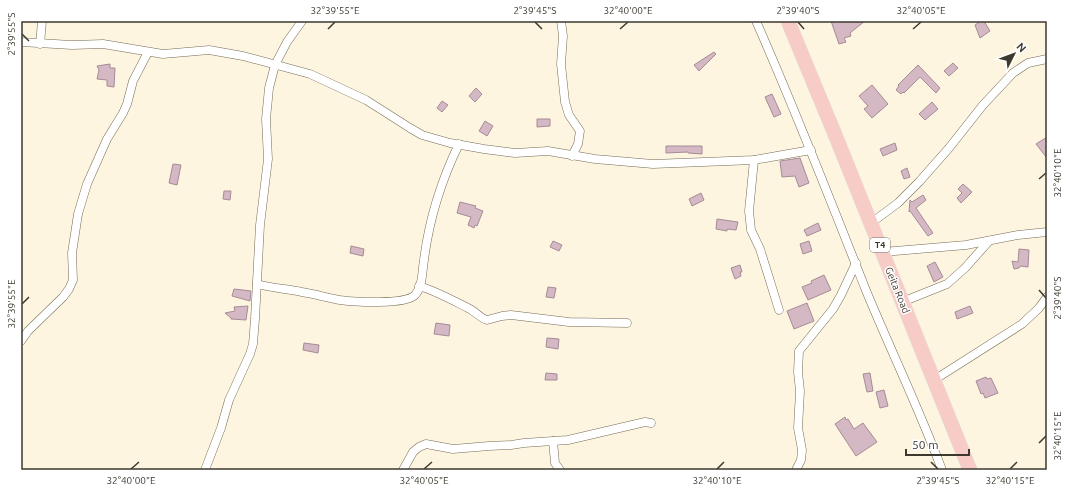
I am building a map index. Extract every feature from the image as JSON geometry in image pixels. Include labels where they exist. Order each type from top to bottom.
[{"type":"highway","name":"Geita Road","points":[[788,21],[970,470]]},
{"type":"street","points":[[40,44],[42,21]]},
{"type":"street","points":[[561,21],[563,36],[561,64],[564,102],[569,115],[580,132],[578,144],[572,156]]},
{"type":"street","points":[[756,21],[930,437],[942,470]]},
{"type":"street","points":[[205,470],[220,432],[229,400],[253,344],[260,225],[268,159],[266,129],[269,88],[275,65],[297,23]]},
{"type":"street","points":[[21,42],[72,46],[103,44],[163,54],[209,50],[243,56],[310,74],[366,100],[422,134],[459,144],[500,151],[515,153],[548,151],[608,161],[653,164],[754,160],[811,150]]},
{"type":"street","points":[[21,341],[28,331],[69,289],[74,280],[72,253],[78,214],[87,184],[107,139],[125,109],[133,80],[148,52]]},
{"type":"street","points":[[871,223],[898,203],[919,182],[949,148],[983,105],[1013,73],[1028,63],[1047,59]]},
{"type":"street","points":[[257,284],[281,290],[302,292],[342,300],[366,302],[404,300],[414,295],[419,286],[428,232],[436,204],[449,165],[459,144]]},
{"type":"street","points":[[754,160],[749,211],[751,230],[760,249],[778,310]]},
{"type":"street","points":[[882,252],[989,241],[1018,235],[1047,232]]},
{"type":"street","points":[[902,302],[947,284],[966,268],[989,241]]},
{"type":"street","points":[[796,470],[801,460],[802,450],[798,428],[800,391],[798,372],[799,351],[833,309],[856,263]]},
{"type":"street","points":[[419,286],[438,293],[487,320],[511,315],[569,322],[627,323]]},
{"type":"street","points":[[934,380],[1022,324],[1039,308],[1047,297]]},
{"type":"street","points":[[403,470],[413,452],[426,444],[452,449],[568,440],[645,422],[651,423]]},
{"type":"street","points":[[553,441],[555,463],[560,470]]},
{"type":"building","points":[[831,21],[865,21],[850,33],[851,36],[844,38],[846,42],[839,44]]},
{"type":"building","points":[[981,21],[984,21],[990,31],[980,38],[975,25]]},
{"type":"building","points":[[714,52],[716,54],[699,71],[694,65]]},
{"type":"building","points":[[953,63],[958,68],[949,76],[944,71]]},
{"type":"building","points":[[110,64],[110,68],[115,68],[114,87],[107,86],[107,80],[97,79],[99,70],[97,66]]},
{"type":"building","points":[[918,65],[940,88],[936,93],[920,77],[904,93],[903,92],[901,94],[896,90],[899,86],[898,85]]},
{"type":"building","points":[[872,85],[888,104],[872,118],[864,109],[868,106],[859,96]]},
{"type":"building","points":[[476,88],[482,94],[475,102],[469,96]]},
{"type":"building","points":[[772,94],[781,114],[774,117],[765,97]]},
{"type":"building","points":[[442,101],[448,105],[442,112],[437,108]]},
{"type":"building","points":[[932,102],[938,109],[925,120],[919,114]]},
{"type":"building","points":[[537,119],[550,119],[550,126],[537,127]]},
{"type":"building","points":[[485,121],[493,126],[487,136],[479,131]]},
{"type":"building","points":[[1047,137],[1047,158],[1036,144]]},
{"type":"building","points":[[895,143],[897,150],[883,156],[880,149]]},
{"type":"building","points":[[666,146],[702,146],[702,154],[688,152],[666,153]]},
{"type":"building","points":[[800,158],[809,183],[799,187],[795,176],[782,177],[780,161]]},
{"type":"building","points":[[173,164],[181,165],[177,185],[169,183]]},
{"type":"building","points":[[907,168],[910,177],[904,179],[901,171]]},
{"type":"building","points":[[963,184],[972,192],[961,203],[957,198],[962,193],[958,189]]},
{"type":"building","points":[[224,191],[231,191],[230,200],[223,199]]},
{"type":"building","points":[[701,193],[704,200],[692,206],[689,199]]},
{"type":"building","points":[[923,195],[926,200],[916,208],[933,233],[928,236],[910,211],[909,212],[910,200],[912,202]]},
{"type":"building","points":[[460,202],[476,206],[475,208],[483,211],[477,226],[475,225],[474,228],[468,225],[471,217],[457,213]]},
{"type":"building","points":[[717,219],[738,222],[736,230],[727,229],[727,231],[716,229]]},
{"type":"building","points":[[818,223],[821,230],[807,236],[804,230]]},
{"type":"building","points":[[553,241],[562,245],[559,251],[550,247]]},
{"type":"building","points":[[809,241],[812,251],[803,254],[800,244]]},
{"type":"building","points":[[351,246],[364,249],[363,256],[350,253]]},
{"type":"building","points":[[1019,249],[1029,250],[1028,267],[1020,266],[1019,268],[1014,269],[1012,261],[1018,262]]},
{"type":"building","points":[[935,262],[943,277],[934,282],[927,266]]},
{"type":"building","points":[[740,265],[742,272],[740,272],[741,276],[735,279],[731,268]]},
{"type":"building","points":[[824,275],[831,290],[808,300],[802,287],[812,283],[811,281]]},
{"type":"building","points":[[548,287],[556,288],[554,298],[546,297]]},
{"type":"building","points":[[234,289],[251,291],[250,301],[232,296]]},
{"type":"building","points":[[807,303],[814,321],[794,329],[787,311]]},
{"type":"building","points":[[248,306],[246,320],[231,319],[225,313],[235,311],[234,307]]},
{"type":"building","points":[[970,306],[973,313],[957,319],[955,312]]},
{"type":"building","points":[[436,323],[450,325],[449,336],[434,334]]},
{"type":"building","points":[[547,338],[559,339],[558,349],[546,347]]},
{"type":"building","points":[[304,343],[319,345],[318,353],[303,350]]},
{"type":"building","points":[[546,373],[557,374],[557,380],[545,380]]},
{"type":"building","points":[[870,373],[873,391],[867,392],[863,374]]},
{"type":"building","points":[[986,377],[987,379],[991,378],[998,393],[985,398],[983,393],[981,394],[976,381]]},
{"type":"building","points":[[884,390],[888,406],[880,408],[876,392]]},
{"type":"building","points":[[845,417],[854,429],[863,423],[877,442],[856,456],[835,424]]}]
